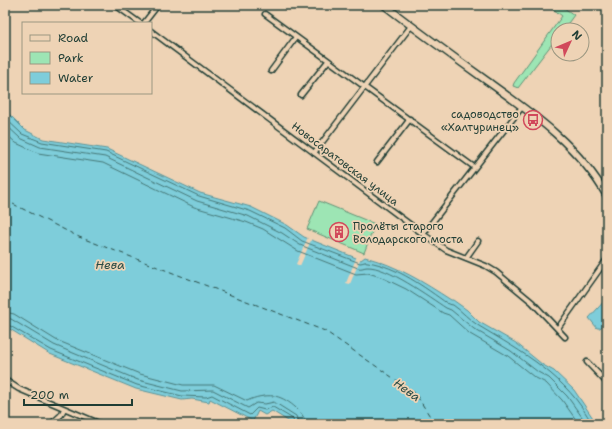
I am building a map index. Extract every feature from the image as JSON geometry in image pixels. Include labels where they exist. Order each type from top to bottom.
[{"type":"main road","points":[[384,5],[535,116],[575,152],[596,178],[607,196]]},
{"type":"street","points":[[115,5],[139,22]]},
{"type":"street","points":[[145,22],[158,5]]},
{"type":"street","points":[[265,14],[474,167]]},
{"type":"street","points":[[314,153],[411,26]]},
{"type":"street","name":"Новосаратовская улица","points":[[152,32],[423,234],[446,250],[486,266],[496,272],[532,302],[565,337]]},
{"type":"street","points":[[271,71],[296,37]]},
{"type":"street","points":[[302,95],[328,61]]},
{"type":"street","points":[[423,234],[474,167],[513,120],[522,106]]},
{"type":"street","points":[[377,162],[410,119]]},
{"type":"street","points":[[466,258],[478,241]]},
{"type":"street","points":[[558,328],[607,259]]},
{"type":"street","points":[[587,362],[607,383]]},
{"type":"street","points":[[5,380],[19,389],[101,424]]},
{"type":"street","points":[[51,424],[61,415],[64,409]]},
{"type":"green space","points":[[548,5],[560,5],[574,15],[569,22],[558,22],[562,16]]},
{"type":"green space","points":[[550,33],[550,46],[518,88],[513,86]]},
{"type":"green space","points":[[319,201],[375,224],[364,253],[307,229]]},
{"type":"water","name":"Нева","points":[[5,110],[25,130],[43,139],[107,149],[200,193],[251,207],[287,225],[304,237],[361,260],[365,257],[410,275],[453,300],[467,310],[479,322],[516,343],[543,365],[554,371],[574,390],[597,424],[293,424],[272,411],[265,415],[258,411],[253,421],[210,399],[209,402],[192,399],[182,400],[136,389],[50,354],[5,326]]},
{"type":"water","points":[[607,298],[607,322],[600,328],[597,328],[589,318]]},
{"type":"pier","points":[[308,237],[312,238],[300,266],[296,264]]},
{"type":"pier","points":[[357,256],[361,257],[350,284],[346,283]]},
{"type":"ferry route","points":[[5,200],[79,237],[325,331],[415,393],[435,424]]},
{"type":"place","name":"садоводство «Халтуринец»","points":[[533,120]]},
{"type":"place","name":"Пролёты старого Володарского моста","points":[[339,232]]}]
